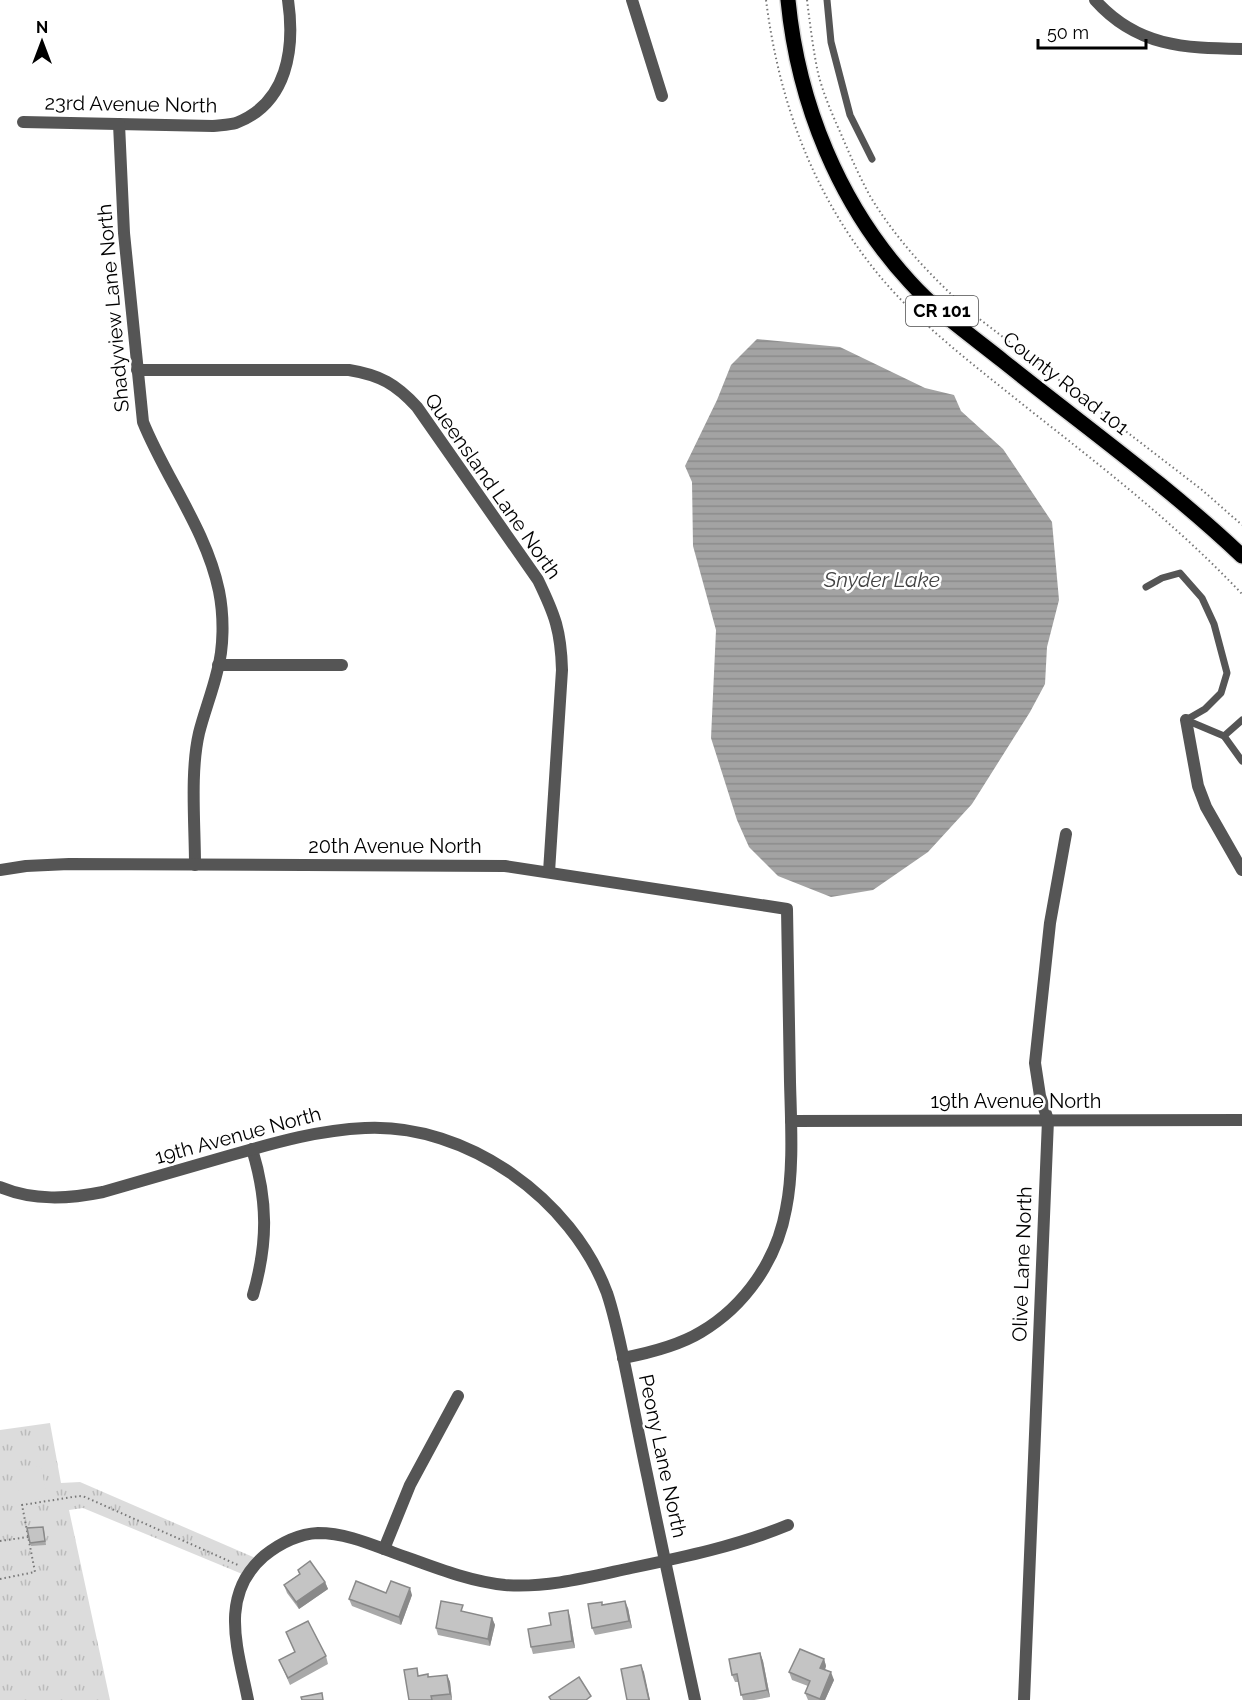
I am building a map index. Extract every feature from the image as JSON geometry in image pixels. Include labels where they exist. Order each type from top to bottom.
[{"type":"main road","name":"County Road 101","points":[[788,0],[800,77],[819,135],[855,207],[910,283],[948,317],[1199,515],[1242,556]]},
{"type":"street","name":"23rd Avenue North","points":[[23,122],[213,126],[235,123],[265,104],[278,88],[286,71],[291,22],[288,0]]},
{"type":"street","points":[[632,0],[662,96]]},
{"type":"street","points":[[1095,0],[1106,12],[1128,27],[1153,39],[1180,47],[1242,49]]},
{"type":"street","name":"Shadyview Lane North","points":[[119,124],[124,233],[143,422],[151,442],[202,539],[220,592],[222,631],[218,665],[199,733],[195,762],[195,865]]},
{"type":"street","name":"Queensland Lane North","points":[[137,370],[370,373],[404,392],[417,407],[538,580],[552,608],[561,638],[562,670],[549,872]]},
{"type":"street","points":[[218,665],[342,665]]},
{"type":"street","points":[[1186,720],[1198,786],[1206,807],[1242,870]]},
{"type":"street","name":"Olive Lane North","points":[[1024,1700],[1047,1120],[1040,1096],[1035,1064],[1050,922],[1066,834]]},
{"type":"street","name":"20th Avenue North","points":[[0,870],[69,864],[505,866],[787,909]]},
{"type":"street","name":"Peony Lane North","points":[[695,1700],[623,1358],[671,1346],[700,1333],[726,1315],[748,1293],[779,1239],[787,1208],[789,1187],[787,909]]},
{"type":"street","name":"19th Avenue North","points":[[790,1121],[1242,1120]]},
{"type":"street","name":"19th Avenue North","points":[[0,1187],[43,1198],[73,1198],[103,1192],[327,1130],[386,1128],[442,1139],[478,1154],[512,1173],[542,1197],[567,1226],[590,1258],[606,1293],[623,1358]]},
{"type":"street","points":[[252,1149],[264,1200],[265,1233],[261,1266],[254,1295]]},
{"type":"street","points":[[384,1549],[410,1485],[458,1396]]},
{"type":"street","points":[[248,1700],[235,1637],[234,1616],[238,1595],[250,1570],[260,1560],[276,1546],[295,1538],[316,1533],[336,1534],[357,1539],[474,1580],[505,1585],[536,1586],[567,1582],[665,1561],[758,1537],[788,1525]]},
{"type":"lane","points":[[827,0],[831,42],[850,115],[872,159]]},
{"type":"lane","points":[[1146,587],[1162,578],[1180,573],[1202,598],[1214,624],[1227,673],[1221,693],[1205,709],[1186,720]]},
{"type":"lane","points":[[1186,720],[1224,736],[1242,761]]},
{"type":"lane","points":[[1224,736],[1242,720]]},
{"type":"path","points":[[807,0],[819,75],[835,120],[871,196],[902,241],[939,285],[973,314],[1184,476],[1242,525]]},
{"type":"path","points":[[0,1579],[35,1572],[22,1504],[86,1497],[250,1570]]},
{"type":"path","points":[[0,1541],[28,1537]]},
{"type":"green space","points":[[50,1423],[61,1483],[80,1482],[260,1560],[247,1576],[83,1508],[69,1510],[110,1700],[0,1700],[0,1430]]},
{"type":"green space","points":[[41,1466],[47,1498],[21,1503],[14,1471]]},
{"type":"water","name":"Snyder Lake","points":[[757,339],[840,347],[925,388],[954,395],[961,411],[1003,449],[1052,522],[1059,600],[1047,647],[1045,684],[972,804],[928,852],[873,890],[831,897],[778,876],[749,847],[737,820],[711,738],[716,630],[693,546],[692,482],[685,466],[731,365]]},
{"type":"building","points":[[43,1527],[45,1541],[30,1543],[27,1528]]},
{"type":"building","points":[[310,1561],[325,1582],[296,1602],[284,1585],[300,1574],[298,1570]]},
{"type":"building","points":[[356,1581],[386,1593],[391,1581],[410,1588],[399,1617],[349,1599]]},
{"type":"building","points":[[441,1601],[463,1605],[461,1611],[492,1618],[488,1639],[436,1628]]},
{"type":"building","points":[[625,1601],[629,1621],[592,1628],[588,1604],[602,1602],[602,1605]]},
{"type":"building","points":[[568,1610],[572,1641],[531,1647],[528,1629],[551,1625],[549,1613]]},
{"type":"building","points":[[308,1621],[326,1656],[288,1678],[279,1660],[295,1652],[286,1632]]},
{"type":"building","points":[[800,1649],[824,1659],[820,1668],[831,1672],[820,1699],[805,1693],[810,1681],[789,1672]]},
{"type":"building","points":[[760,1653],[767,1690],[741,1695],[737,1674],[732,1675],[729,1659]]},
{"type":"building","points":[[641,1665],[649,1700],[627,1700],[621,1669]]},
{"type":"building","points":[[417,1668],[418,1676],[447,1675],[450,1694],[431,1696],[432,1700],[409,1700],[404,1670]]},
{"type":"building","points":[[579,1677],[591,1696],[586,1700],[551,1700],[549,1697]]},
{"type":"building","points":[[322,1693],[323,1700],[302,1700],[301,1697]]}]
